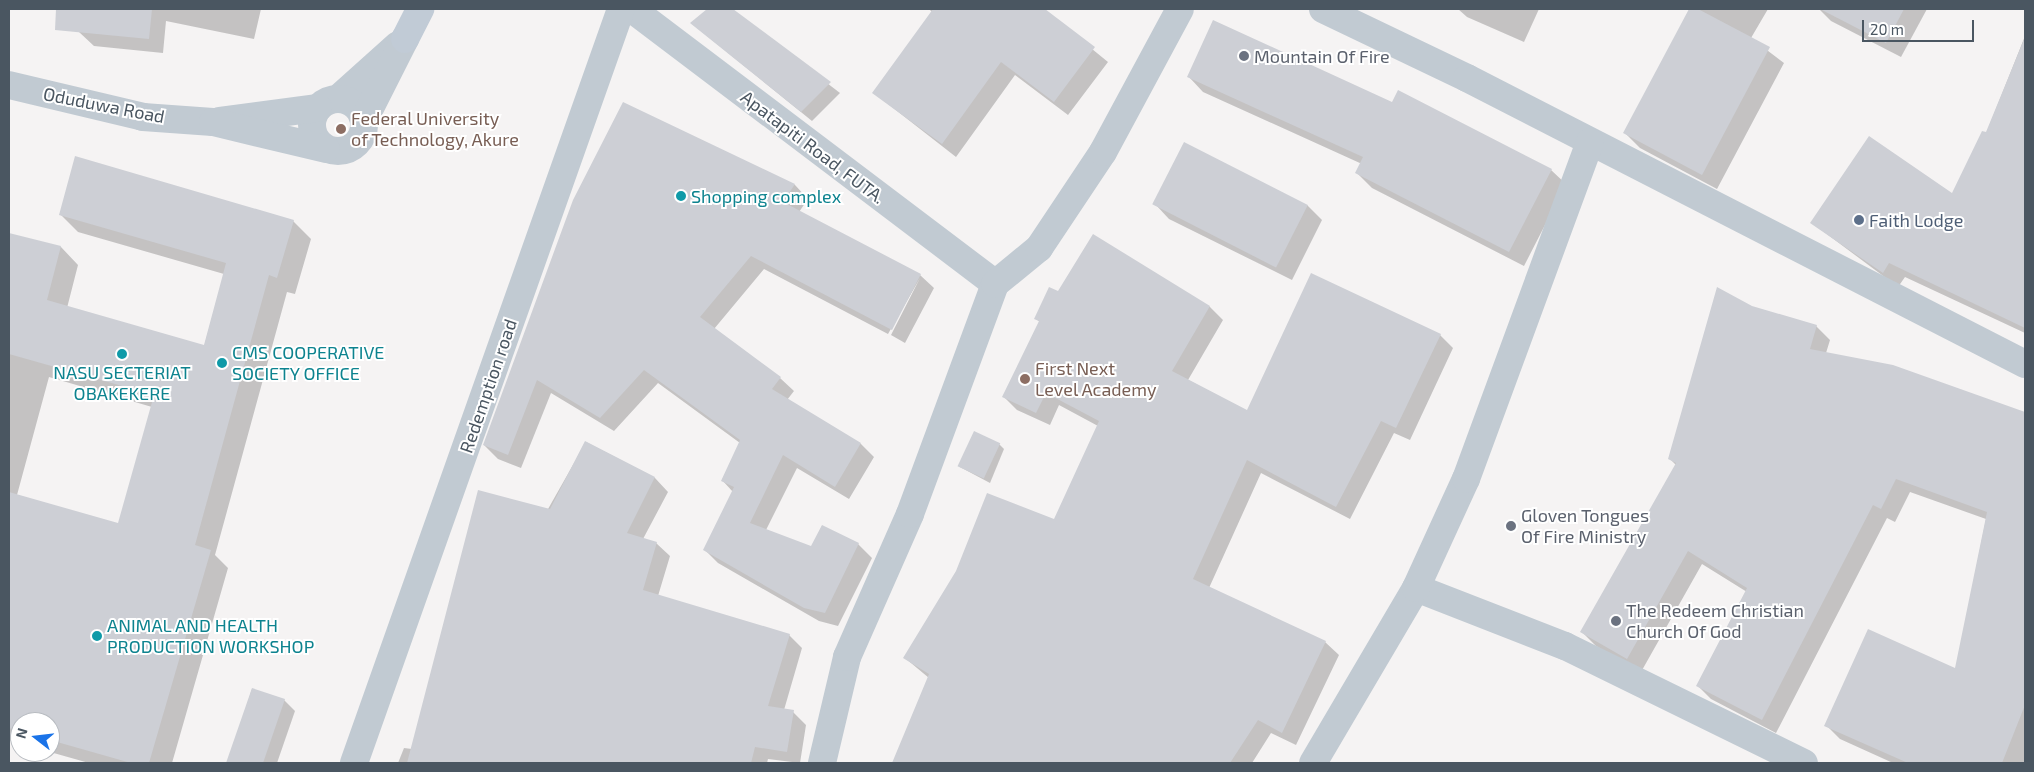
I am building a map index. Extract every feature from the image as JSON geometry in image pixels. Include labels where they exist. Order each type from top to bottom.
[{"type":"main road","points":[[405,39],[420,9]]},
{"type":"street","name":"Redemption road","points":[[354,763],[621,9]]},
{"type":"street","name":"Apatapiti Road, FUTA.","points":[[632,9],[995,284]]},
{"type":"street","points":[[822,763],[847,657],[910,514],[995,284],[1039,248],[1103,152],[1180,9]]},
{"type":"street","points":[[1323,9],[1356,16],[1590,142],[2025,364]]},
{"type":"street","points":[[326,149],[312,130],[328,103],[405,39]]},
{"type":"street","points":[[213,122],[337,152],[358,143],[364,120],[405,39]]},
{"type":"street","name":"Oduduwa Road","points":[[9,85],[143,116],[213,122],[328,103]]},
{"type":"street","points":[[328,103],[351,102],[364,120]]},
{"type":"street","points":[[1313,763],[1416,588],[1466,479],[1590,142]]},
{"type":"street","points":[[1416,588],[1565,646],[1804,763]]},
{"type":"building","points":[[56,9],[152,9],[149,39],[55,30]]},
{"type":"building","points":[[707,9],[733,9],[831,82],[801,112],[690,23]]},
{"type":"building","points":[[933,9],[1045,9],[1095,47],[1054,102],[1001,62],[942,144],[872,93]]},
{"type":"building","points":[[1689,9],[1698,9],[1770,47],[1702,175],[1623,133]]},
{"type":"building","points":[[1820,9],[1904,9],[1886,43]]},
{"type":"building","points":[[1213,20],[1392,102],[1398,90],[1552,169],[1509,252],[1355,173],[1363,157],[1187,77]]},
{"type":"building","points":[[2025,37],[2025,328],[1889,263],[1883,273],[1810,223],[1869,136],[1952,193],[1982,131],[1986,132]]},
{"type":"building","points":[[623,102],[795,184],[783,202],[921,274],[892,330],[751,256],[700,317],[781,377],[772,389],[861,443],[835,487],[783,455],[750,523],[811,546],[822,525],[859,543],[825,613],[804,608],[703,550],[734,487],[721,481],[740,440],[644,370],[600,418],[537,380],[508,455],[483,445],[573,200]]},
{"type":"building","points":[[1184,142],[1308,205],[1276,267],[1152,204]]},
{"type":"building","points":[[75,156],[294,220],[277,278],[269,275],[195,545],[211,550],[149,763],[131,763],[60,743],[60,712],[10,712],[9,728],[9,492],[118,523],[154,395],[9,354],[9,233],[61,246],[47,300],[204,345],[226,263],[59,215]]},
{"type":"building","points":[[1093,234],[1210,306],[1172,371],[1247,410],[1311,273],[1441,334],[1396,428],[1381,421],[1336,507],[1247,460],[1193,579],[1326,641],[1282,733],[1258,720],[1230,763],[892,763],[929,674],[903,658],[956,571],[987,493],[1054,519],[1099,421],[1046,393],[1036,413],[1002,397],[1039,321],[1034,319],[1049,287],[1058,291]]},
{"type":"building","points":[[1717,287],[1752,306],[1817,325],[1810,349],[1893,365],[2025,412],[2025,705],[2002,763],[1908,763],[1824,726],[1868,629],[1955,668],[1987,512],[1896,479],[1881,509],[1873,505],[1762,720],[1696,686],[1747,588],[1688,551],[1627,659],[1580,632],[1676,463],[1668,459]]},
{"type":"building","points":[[974,431],[1000,443],[984,479],[958,466]]},
{"type":"building","points":[[585,441],[655,477],[627,533],[657,542],[643,590],[790,634],[768,706],[794,710],[787,752],[755,747],[751,763],[407,763],[478,490],[550,509]]},
{"type":"building","points":[[252,688],[285,699],[263,763],[226,763]]},
{"type":"place","name":"Mountain Of Fire","points":[[1244,56]]},
{"type":"place","name":"Federal University of Technology, Akure","points":[[341,129]]},
{"type":"place","name":"Shopping complex","points":[[681,196]]},
{"type":"place","name":"Faith Lodge","points":[[1859,220]]},
{"type":"place","name":"NASU SECTERIAT OBAKEKERE","points":[[122,354]]},
{"type":"place","name":"CMS COOPERATIVE SOCIETY OFFICE","points":[[222,363]]},
{"type":"place","name":"First Next Level Academy","points":[[1025,379]]},
{"type":"place","name":"Gloven Tongues Of Fire Ministry","points":[[1511,526]]},
{"type":"place","name":"The Redeem Christian Church Of God","points":[[1616,621]]},
{"type":"place","name":"ANIMAL AND HEALTH PRODUCTION WORKSHOP","points":[[97,636]]}]
